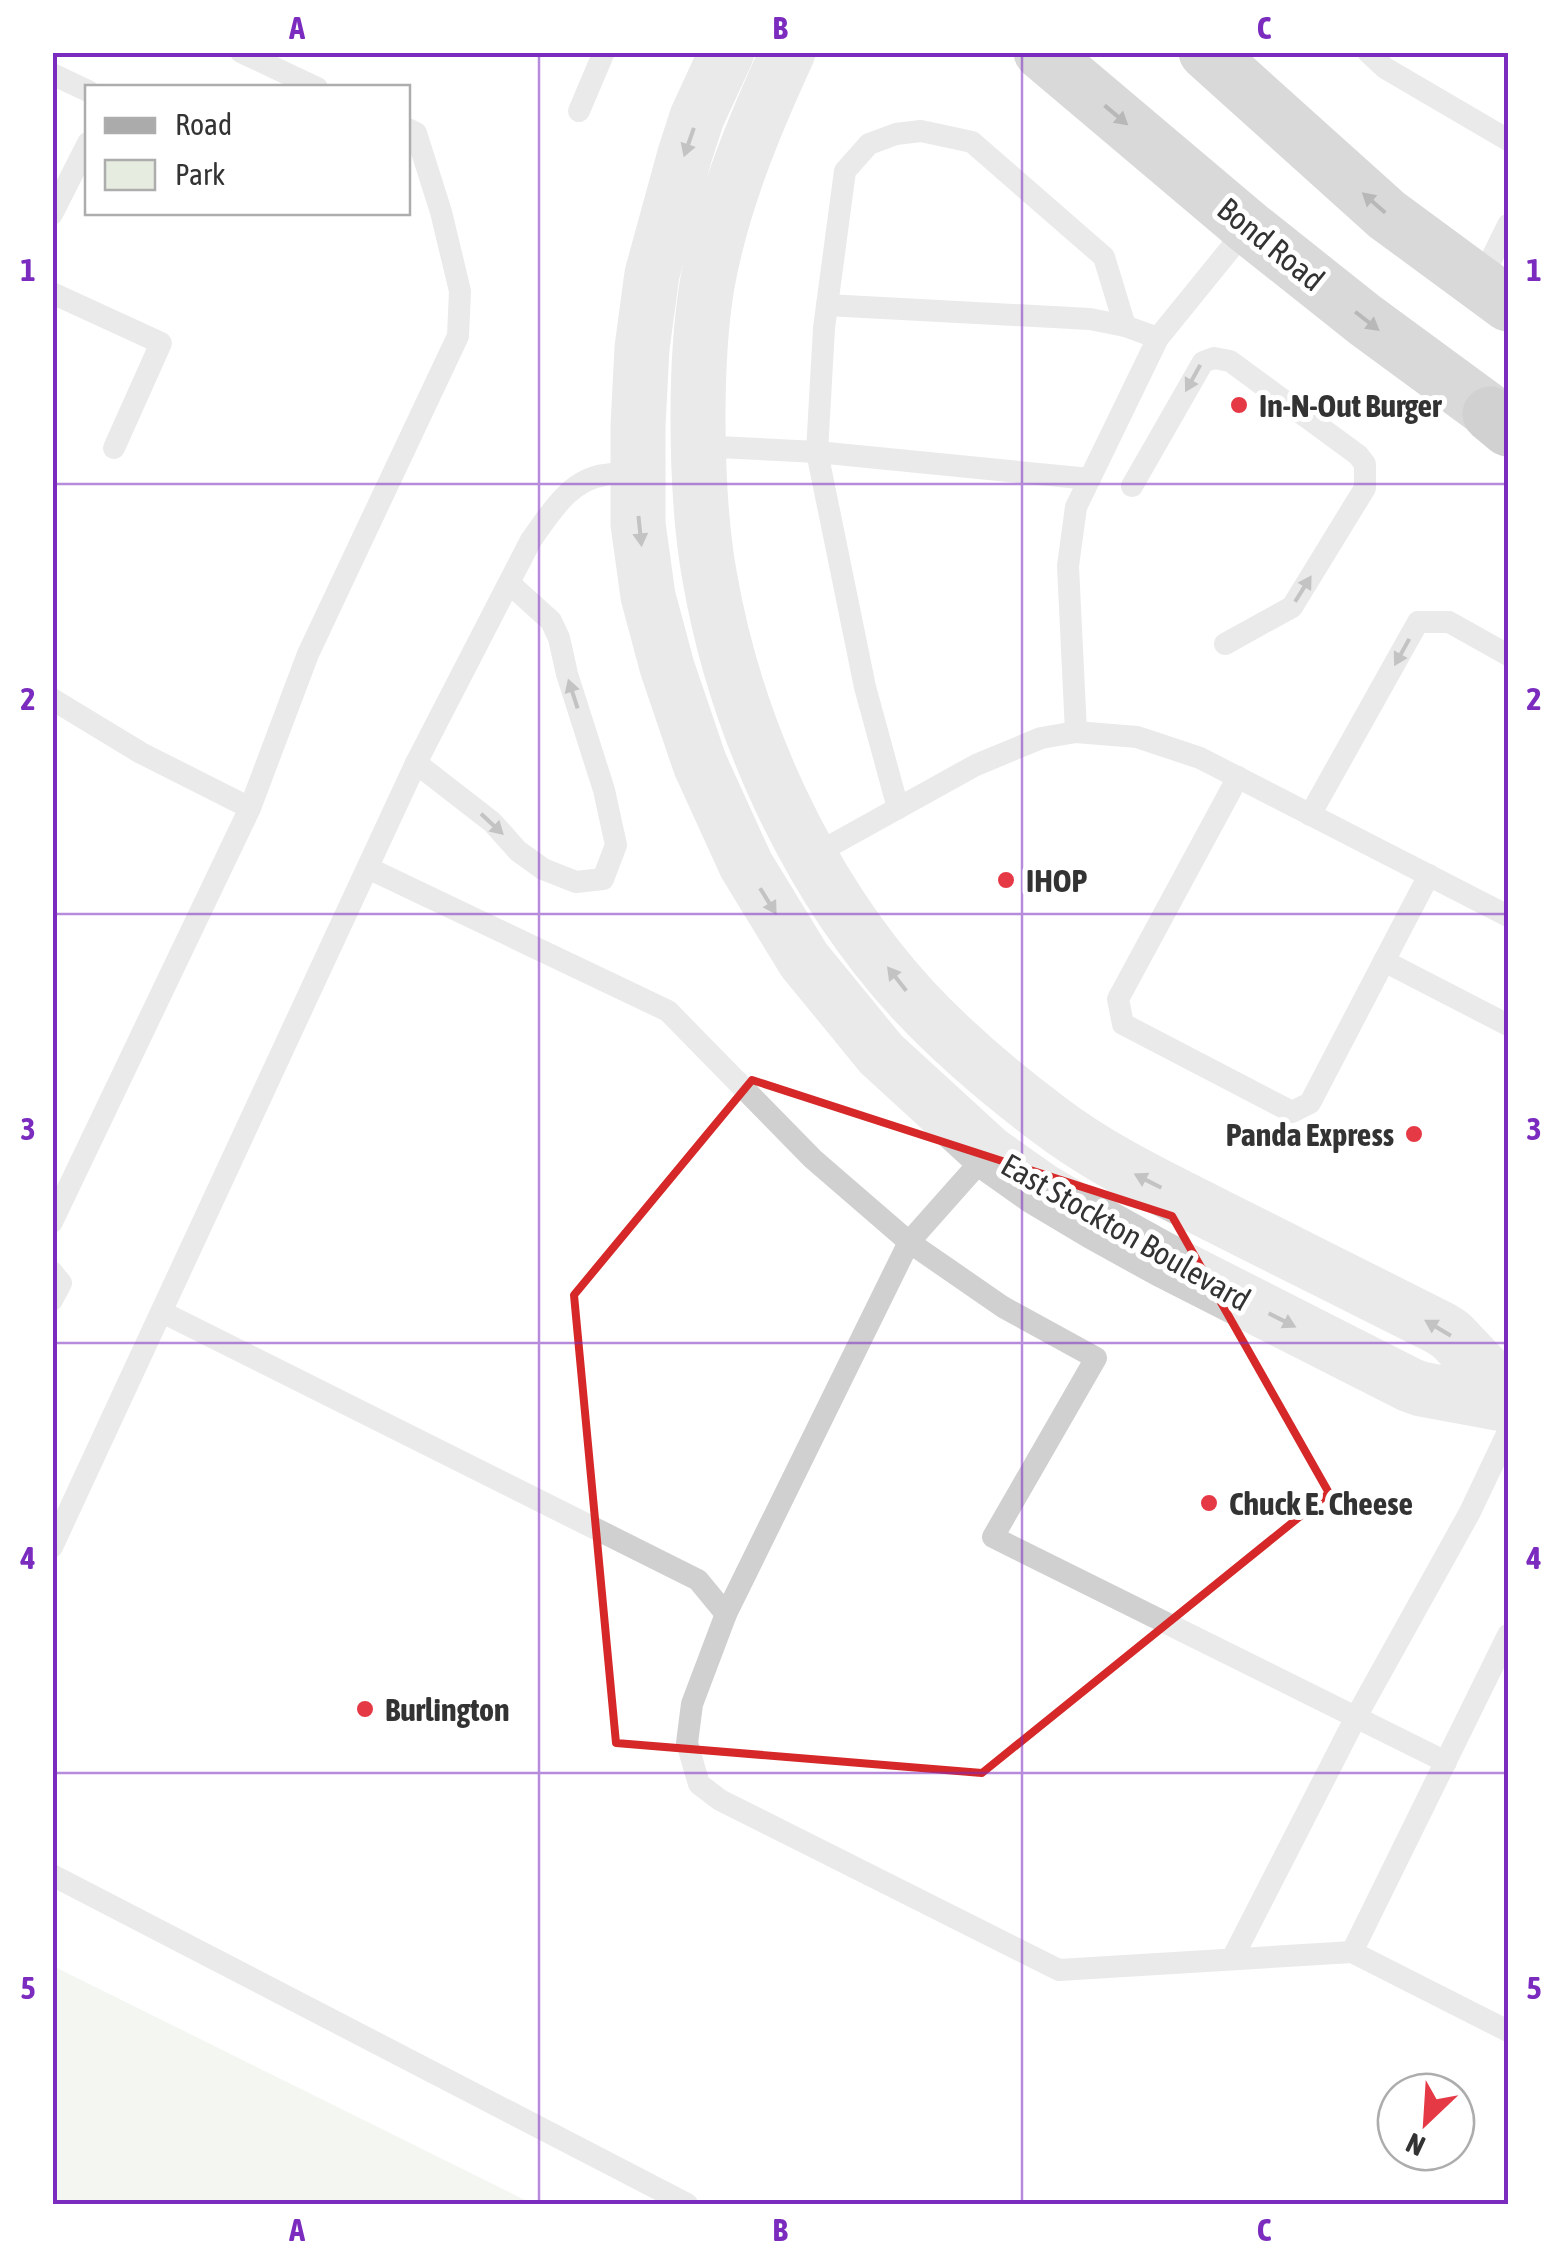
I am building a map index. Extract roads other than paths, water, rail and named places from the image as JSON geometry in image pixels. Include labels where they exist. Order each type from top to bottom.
[{"type":"main road","name":"Bond Road","points":[[1041,52],[1248,226],[1502,423]]},
{"type":"main road","points":[[1206,52],[1387,215],[1494,294]]},
{"type":"street","name":"East Stockton Boulevard","points":[[727,52],[691,135],[652,274],[642,348],[638,524],[648,590],[667,667],[700,764],[746,866],[804,960],[881,1054],[988,1153],[1040,1190],[1164,1260],[1410,1386],[1508,1405]]},
{"type":"street","name":"East Stockton Boulevard","points":[[788,52],[754,126],[732,189],[706,288],[698,374],[698,446],[709,573],[724,643],[752,732],[810,857],[854,925],[911,998],[982,1068],[1051,1122],[1112,1162],[1440,1328],[1508,1395]]},
{"type":"street","points":[[648,590],[686,624],[721,737],[761,832],[782,852],[810,857]]},
{"type":"lane","points":[[63,52],[53,74],[85,90]]},
{"type":"lane","points":[[241,52],[311,85]]},
{"type":"lane","points":[[579,112],[604,52]]},
{"type":"lane","points":[[1368,52],[1385,68],[1508,140]]},
{"type":"lane","points":[[52,1222],[250,808],[308,654],[458,336],[460,290],[441,212],[416,134],[410,130]]},
{"type":"lane","points":[[898,808],[865,686],[817,452],[827,305],[846,172],[868,144],[896,134],[921,131],[972,142],[1104,257],[1125,326]]},
{"type":"lane","points":[[52,214],[85,150]]},
{"type":"lane","points":[[1494,294],[1508,225]]},
{"type":"lane","points":[[1076,732],[1068,566],[1076,507],[1158,338],[1248,226]]},
{"type":"lane","points":[[52,293],[161,344],[114,448]]},
{"type":"lane","points":[[827,305],[1090,319],[1158,338]]},
{"type":"lane","points":[[1132,486],[1203,362],[1214,358],[1230,361],[1365,464],[1365,488],[1292,606],[1225,644]]},
{"type":"lane","points":[[698,446],[817,452],[1090,479]]},
{"type":"lane","points":[[52,1547],[416,762],[531,540],[574,486],[600,475],[638,472]]},
{"type":"lane","points":[[416,762],[544,869],[576,882],[603,879],[616,845],[560,638],[552,621],[510,584]]},
{"type":"lane","points":[[1310,814],[1418,622],[1449,622],[1508,655]]},
{"type":"lane","points":[[52,699],[141,752],[250,808]]},
{"type":"lane","points":[[810,857],[976,765],[1040,738],[1076,732],[1137,738],[1200,758],[1508,916]]},
{"type":"lane","points":[[1238,778],[1118,1000],[1123,1024],[1292,1112],[1310,1104],[1429,876]]},
{"type":"lane","points":[[368,868],[668,1011],[812,1160],[908,1242],[1003,1306],[1096,1358],[993,1537],[1446,1762]]},
{"type":"lane","points":[[1384,961],[1508,1025]]},
{"type":"lane","points":[[988,1153],[908,1242],[726,1614],[692,1704],[687,1744],[699,1784],[720,1800],[1058,1970],[1352,1952],[1508,2031]]},
{"type":"lane","points":[[52,1272],[60,1283],[52,1300]]},
{"type":"lane","points":[[162,1312],[698,1580],[726,1614]]},
{"type":"lane","points":[[1232,1960],[1356,1717],[1470,1512],[1508,1432]]},
{"type":"lane","points":[[1352,1952],[1508,1636]]},
{"type":"lane","points":[[52,1875],[687,2204]]},
{"type":"place","name":"In-N-Out Burger","points":[[1239,405]]},
{"type":"place","name":"IHOP","points":[[1006,880]]},
{"type":"place","name":"Panda Express","points":[[1414,1134]]},
{"type":"place","name":"Chuck E. Cheese","points":[[1209,1503]]},
{"type":"place","name":"Burlington","points":[[365,1709]]}]
